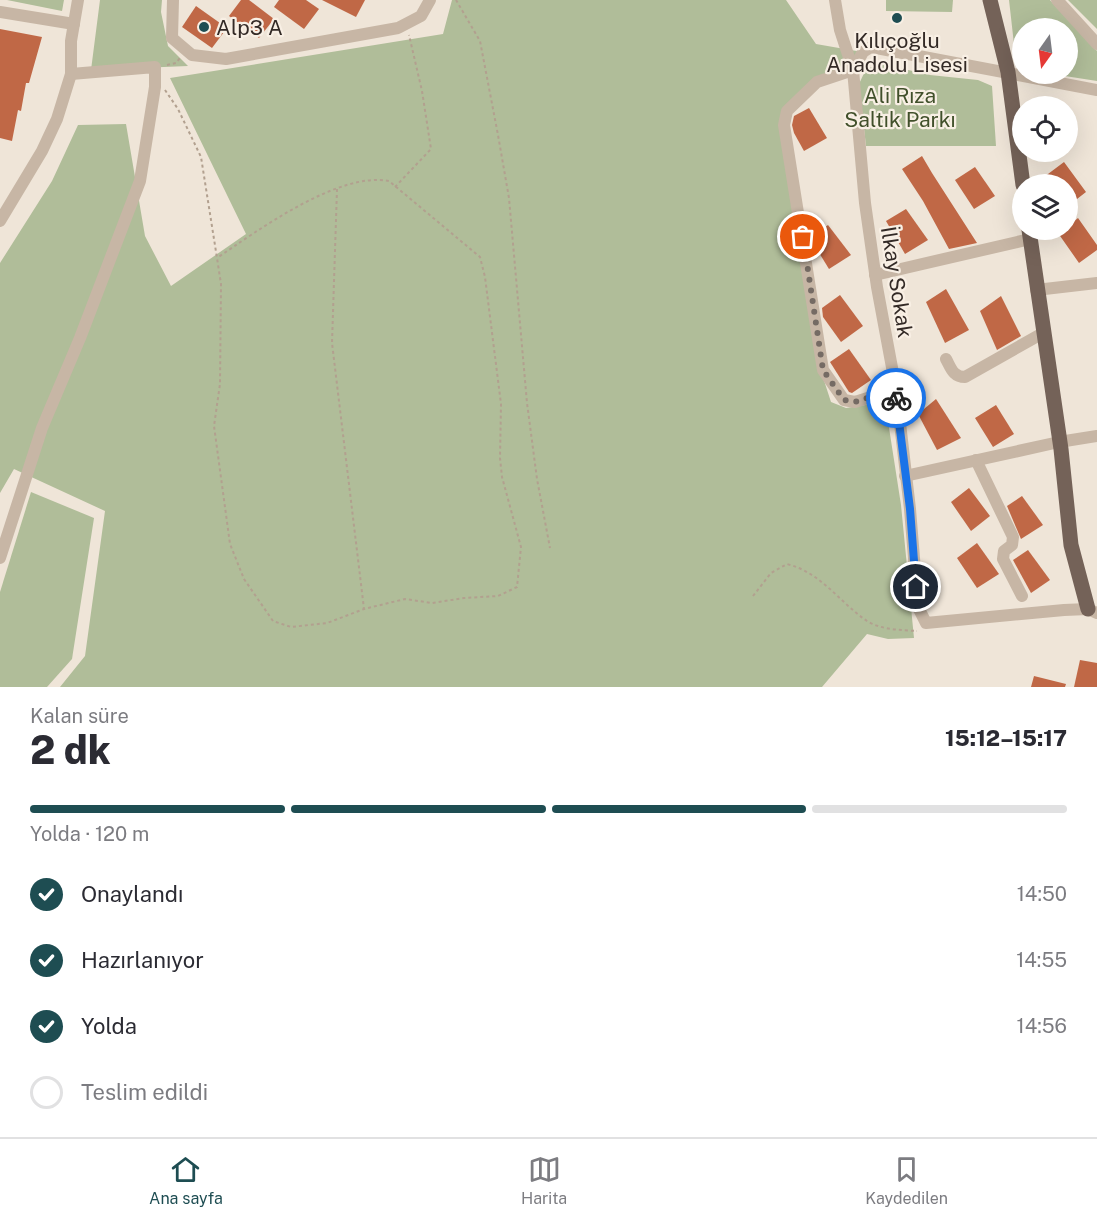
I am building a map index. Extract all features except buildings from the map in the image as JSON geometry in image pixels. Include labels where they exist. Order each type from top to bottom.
[{"type":"main road","points":[[990,0],[1008,72],[1022,174]]},
{"type":"main road","points":[[1031,240],[1071,545],[1092,611]]},
{"type":"street","points":[[0,221],[42,151],[57,119],[70,74],[71,41],[78,0]]},
{"type":"street","points":[[173,0],[172,38],[192,56],[226,59],[349,39],[398,28],[421,16],[430,0]]},
{"type":"street","name":"İlkay Sokak","points":[[835,0],[840,30],[853,70],[859,147],[875,275],[896,389],[910,509],[918,607],[926,623]]},
{"type":"street","points":[[1057,0],[1097,44]]},
{"type":"street","points":[[0,12],[74,24]]},
{"type":"street","points":[[896,389],[855,402],[844,400],[823,370],[784,125],[787,111],[817,82],[853,70],[862,52],[871,47],[1097,90]]},
{"type":"street","points":[[0,558],[42,428],[80,338],[140,181],[155,73],[70,74]]},
{"type":"street","points":[[875,275],[1012,239]]},
{"type":"street","points":[[1036,290],[1097,283]]},
{"type":"street","points":[[946,359],[958,377],[965,377],[1043,333]]},
{"type":"street","points":[[905,476],[1059,442],[1097,436]]},
{"type":"street","points":[[976,460],[1013,537],[1012,545],[1004,551],[1002,559],[1022,596]]},
{"type":"street","points":[[926,623],[1092,611]]},
{"type":"path","points":[[456,0],[480,41],[509,198],[527,403],[537,479],[550,548]]},
{"type":"path","points":[[395,187],[431,149],[422,91],[406,24]]},
{"type":"path","points":[[181,57],[176,63],[155,73],[178,109],[201,157],[221,284],[220,384],[214,426],[223,504],[233,553],[244,579],[273,621],[291,627],[327,623],[364,609],[405,599],[432,603],[498,596],[517,587],[521,547],[502,477],[501,404],[485,277],[480,257],[388,181],[374,178],[337,189],[279,215],[217,258]]},
{"type":"path","points":[[337,189],[332,343],[364,609]]},
{"type":"path","points":[[753,596],[771,573],[788,564],[804,568],[868,622],[895,630],[918,631],[926,623]]},
{"type":"green space","points":[[7,0],[64,0],[62,11]]},
{"type":"green space","points":[[100,0],[162,0],[161,12],[168,46],[188,66],[91,70]]},
{"type":"green space","points":[[452,0],[786,0],[816,44],[862,52],[853,70],[817,82],[787,111],[817,359],[831,402],[846,408],[885,402],[901,505],[914,638],[888,639],[867,634],[822,687],[60,687],[85,656],[105,511],[14,469],[0,493],[0,263],[52,181],[78,125],[126,124],[145,236],[171,286],[246,234],[170,78],[443,34]]},
{"type":"green space","points":[[886,0],[953,0],[952,12],[886,11]]},
{"type":"green space","points":[[1009,0],[1050,0],[1067,18],[1012,18],[1012,26]]},
{"type":"green space","points":[[1068,0],[1097,0],[1097,29]]},
{"type":"green space","points":[[1078,30],[1097,51],[1097,81],[1078,78]]},
{"type":"green space","name":"Ali Rıza Saltık Parkı","points":[[882,64],[930,75],[978,80],[992,86],[996,146],[866,146],[859,84],[866,69]]},
{"type":"green space","points":[[31,492],[94,518],[72,659],[47,687],[0,687],[0,592]]},
{"type":"way so far","points":[[803,237],[823,370],[844,400],[855,402],[896,389],[896,398]]},
{"type":"place","name":"Kılıçoğlu Anadolu Lisesi","points":[[897,18]]},
{"type":"place","name":"Alp3 A","points":[[204,27]]},
{"type":"route","points":[[896,398],[910,509],[916,587]]}]
